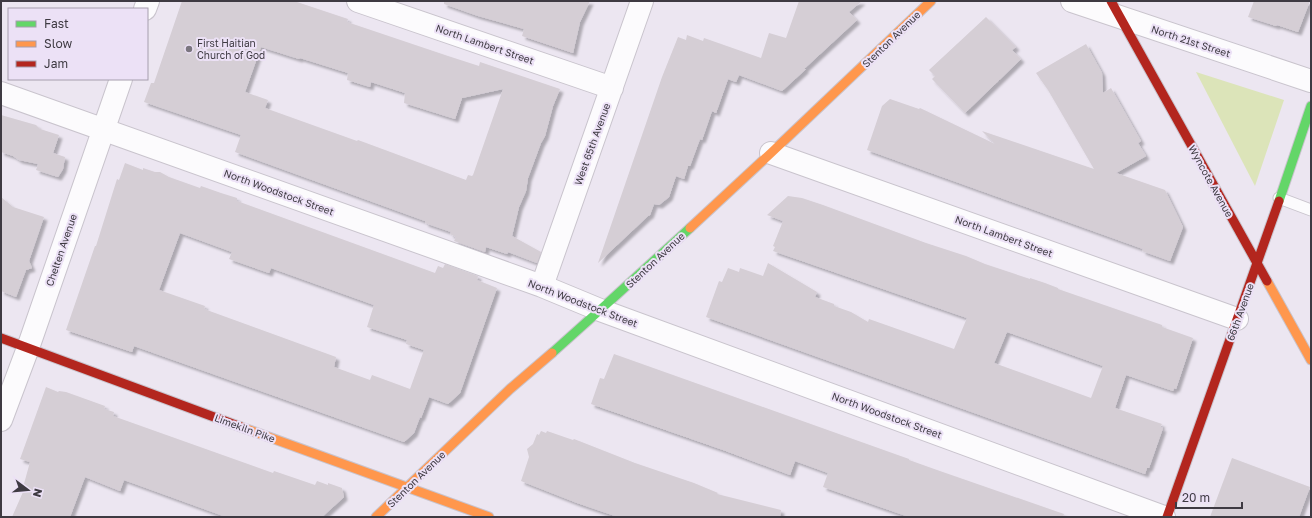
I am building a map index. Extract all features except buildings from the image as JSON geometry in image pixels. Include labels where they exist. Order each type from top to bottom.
[{"type":"street","name":"North Lambert Street","points":[[358,1],[612,88]]},
{"type":"street","name":"West 65th Avenue","points":[[542,286],[642,1]]},
{"type":"street","name":"Stenton Avenue","points":[[376,517],[510,389],[600,310],[771,153],[931,1]]},
{"type":"street","name":"North 21st Street","points":[[1072,1],[1115,9],[1311,81]]},
{"type":"street","name":"Wyncote Avenue","points":[[1115,9],[1311,360]]},
{"type":"street","name":"Chelten Avenue","points":[[1,420],[28,348],[121,80]]},
{"type":"street","name":"North Woodstock Street","points":[[1,93],[542,286],[600,310],[1164,517]]},
{"type":"street","name":"66th Avenue","points":[[1167,517],[1238,319],[1311,106]]},
{"type":"street","name":"North Lambert Street","points":[[771,153],[1238,319]]},
{"type":"street","name":"Limekiln Pike","points":[[1,338],[407,488],[476,515]]},
{"type":"lane","points":[[1279,198],[1311,210]]},
{"type":"green space","points":[[1196,72],[1284,100],[1255,186]]},
{"type":"traffic: fast","points":[[1279,201],[1311,106]]},
{"type":"traffic: fast","points":[[552,353],[690,228]]},
{"type":"traffic: slow","points":[[690,228],[931,1]]},
{"type":"traffic: slow","points":[[1267,281],[1311,360]]},
{"type":"traffic: slow","points":[[376,517],[510,389],[552,353]]},
{"type":"traffic: slow","points":[[241,427],[489,517]]},
{"type":"traffic: jam","points":[[1111,1],[1267,281]]},
{"type":"traffic: jam","points":[[1167,517],[1279,201]]},
{"type":"traffic: jam","points":[[1,338],[241,427]]},
{"type":"place","name":"First Haitian Church of God","points":[[189,49]]}]
